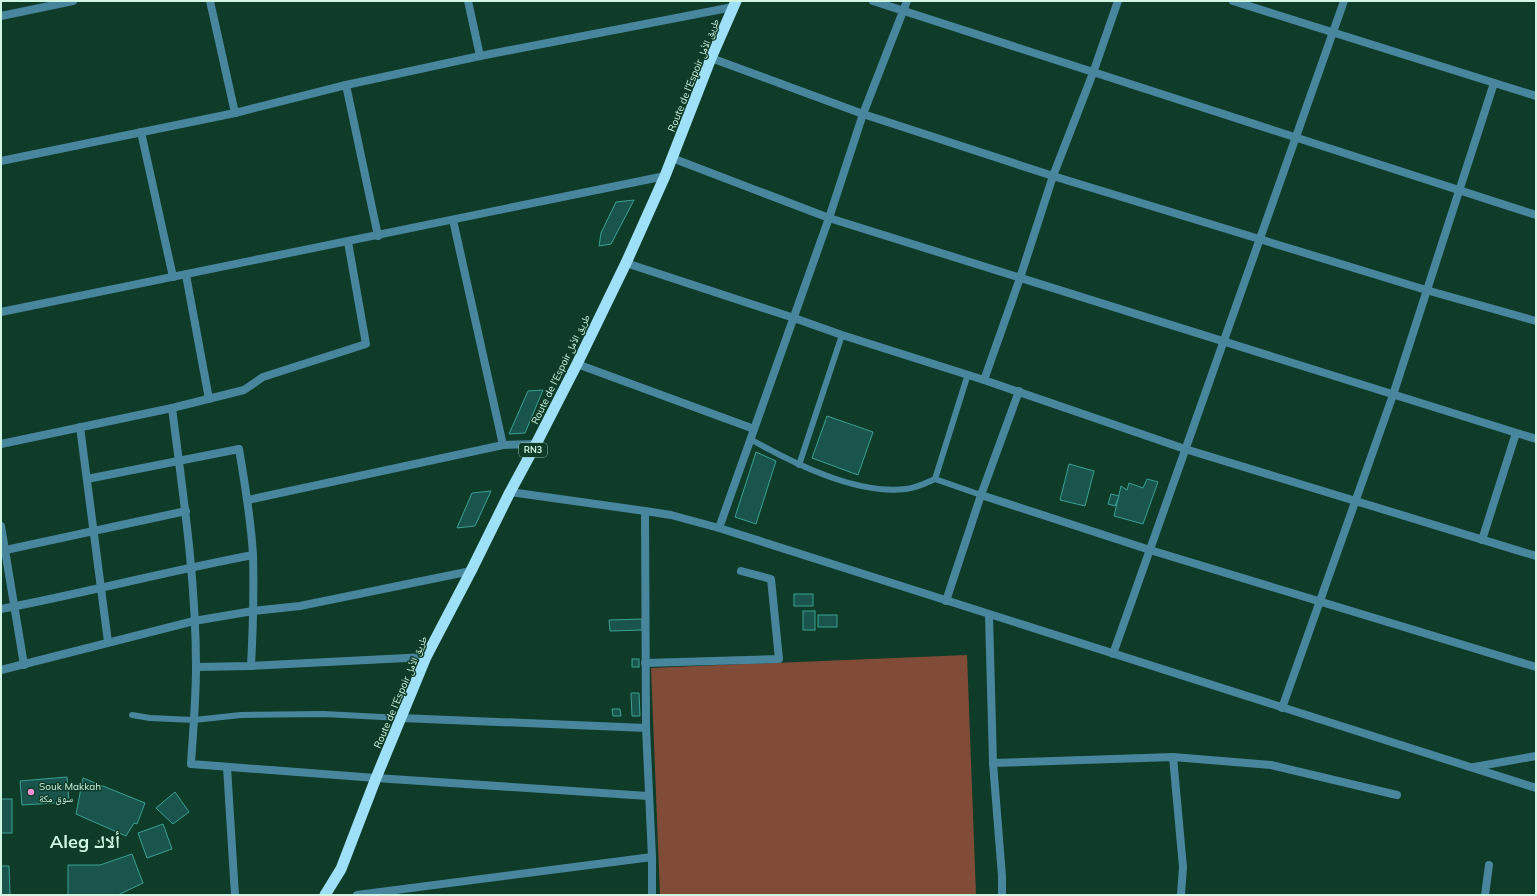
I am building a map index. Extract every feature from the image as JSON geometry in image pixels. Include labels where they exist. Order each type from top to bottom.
[{"type":"highway","name":"Route de l’Espoir طريق الأمل","points":[[325,895],[341,869],[376,778],[426,657],[577,364],[626,263],[665,176],[711,58],[735,4]]},
{"type":"street","points":[[1,16],[73,1]]},
{"type":"street","points":[[210,1],[235,113]]},
{"type":"street","points":[[468,1],[480,56]]},
{"type":"street","points":[[873,1],[1536,215]]},
{"type":"street","points":[[719,528],[829,218],[863,114],[907,1]]},
{"type":"street","points":[[984,380],[1020,278],[1053,176],[1093,73],[1118,1]]},
{"type":"street","points":[[1234,1],[1536,96]]},
{"type":"street","points":[[1113,654],[1344,1]]},
{"type":"street","points":[[1,161],[235,113],[346,85],[480,56],[735,4]]},
{"type":"street","points":[[711,58],[863,114],[1053,176],[1426,290],[1536,321]]},
{"type":"street","points":[[1282,708],[1393,395],[1494,83]]},
{"type":"street","points":[[346,85],[378,236]]},
{"type":"street","points":[[141,132],[173,277]]},
{"type":"street","points":[[672,158],[829,218],[1536,439]]},
{"type":"street","points":[[1,312],[665,176]]},
{"type":"street","points":[[454,220],[503,445]]},
{"type":"street","points":[[1,444],[172,408],[244,390],[263,377],[366,344],[348,242]]},
{"type":"street","points":[[626,263],[842,335],[968,374],[1185,449],[1536,556]]},
{"type":"street","points":[[186,275],[210,399]]},
{"type":"street","points":[[577,364],[754,429]]},
{"type":"street","points":[[946,601],[981,495],[1019,391]]},
{"type":"street","points":[[172,408],[186,511],[194,621],[196,667],[191,764],[648,796]]},
{"type":"street","points":[[80,428],[108,642]]},
{"type":"street","points":[[1482,540],[1516,432]]},
{"type":"street","points":[[248,500],[503,445],[536,444]]},
{"type":"street","points":[[87,479],[239,449],[248,500],[253,555],[251,666]]},
{"type":"street","points":[[510,492],[645,511],[719,528],[1536,788]]},
{"type":"street","points":[[981,495],[1150,550],[1536,667]]},
{"type":"street","points":[[3,550],[186,511]]},
{"type":"street","points":[[645,511],[646,728],[652,857],[652,895]]},
{"type":"street","points":[[1,526],[3,550],[15,606],[24,665]]},
{"type":"street","points":[[1,609],[101,589],[191,567],[253,555]]},
{"type":"street","points":[[1,670],[194,621],[253,611],[300,606],[471,571]]},
{"type":"street","points":[[645,663],[779,659],[771,579],[741,571]]},
{"type":"street","points":[[989,615],[993,763],[1002,876],[1002,895]]},
{"type":"street","points":[[196,667],[251,666],[426,657]]},
{"type":"street","points":[[401,718],[646,728]]},
{"type":"street","points":[[1472,767],[1536,756]]},
{"type":"street","points":[[993,763],[1173,757],[1270,765],[1397,795]]},
{"type":"street","points":[[1173,757],[1183,867],[1181,895]]},
{"type":"street","points":[[227,767],[235,895]]},
{"type":"street","points":[[357,895],[652,857]]},
{"type":"street","points":[[1485,895],[1489,866]]},
{"type":"lane","points":[[800,465],[842,335]]},
{"type":"lane","points":[[935,479],[968,374]]},
{"type":"lane","points":[[750,439],[800,465],[836,479],[871,488],[889,490],[907,489],[920,486],[935,479],[981,495]]},
{"type":"lane","points":[[132,715],[150,718],[194,720],[241,715],[324,714],[401,718]]},
{"type":"shaded area","points":[[967,655],[976,895],[660,895],[651,668]]},
{"type":"building","points":[[634,200],[611,244],[599,246],[601,233],[616,202]]},
{"type":"building","points":[[543,390],[525,433],[509,434],[528,391]]},
{"type":"building","points":[[827,416],[873,432],[858,475],[812,458]]},
{"type":"building","points":[[756,452],[776,461],[756,524],[735,517]]},
{"type":"building","points":[[1069,464],[1094,471],[1085,506],[1060,500]]},
{"type":"building","points":[[1147,479],[1158,482],[1143,524],[1114,516],[1121,486],[1127,490],[1129,483],[1143,488]]},
{"type":"building","points":[[491,491],[475,526],[457,528],[472,493]]},
{"type":"building","points":[[1111,494],[1119,496],[1115,506],[1108,504]]},
{"type":"building","points":[[794,594],[813,594],[813,606],[794,606]]},
{"type":"building","points":[[803,611],[815,611],[815,630],[803,630]]},
{"type":"building","points":[[818,615],[837,615],[837,627],[818,627]]},
{"type":"building","points":[[642,619],[642,630],[610,631],[609,620]]},
{"type":"building","points":[[632,659],[639,659],[639,667],[632,667]]},
{"type":"building","points":[[631,693],[639,693],[640,716],[632,716]]},
{"type":"building","points":[[612,709],[620,709],[621,716],[613,716]]},
{"type":"building","points":[[67,777],[69,802],[22,805],[20,781]]},
{"type":"building","points":[[83,778],[145,803],[137,824],[134,823],[126,836],[76,814]]},
{"type":"building","points":[[175,792],[189,812],[173,824],[156,808]]},
{"type":"building","points":[[1,799],[12,799],[12,833],[1,833]]},
{"type":"building","points":[[163,824],[172,849],[147,858],[138,833]]},
{"type":"building","points":[[132,854],[143,883],[118,895],[68,895],[68,865],[100,865]]},
{"type":"building","points":[[1,866],[9,866],[10,895],[1,895]]},
{"type":"place","name":"Souk Makkah سوق مكة","points":[[31,792]]},
{"type":"district","name":"Aleg ألاك","points":[[85,842]]}]
